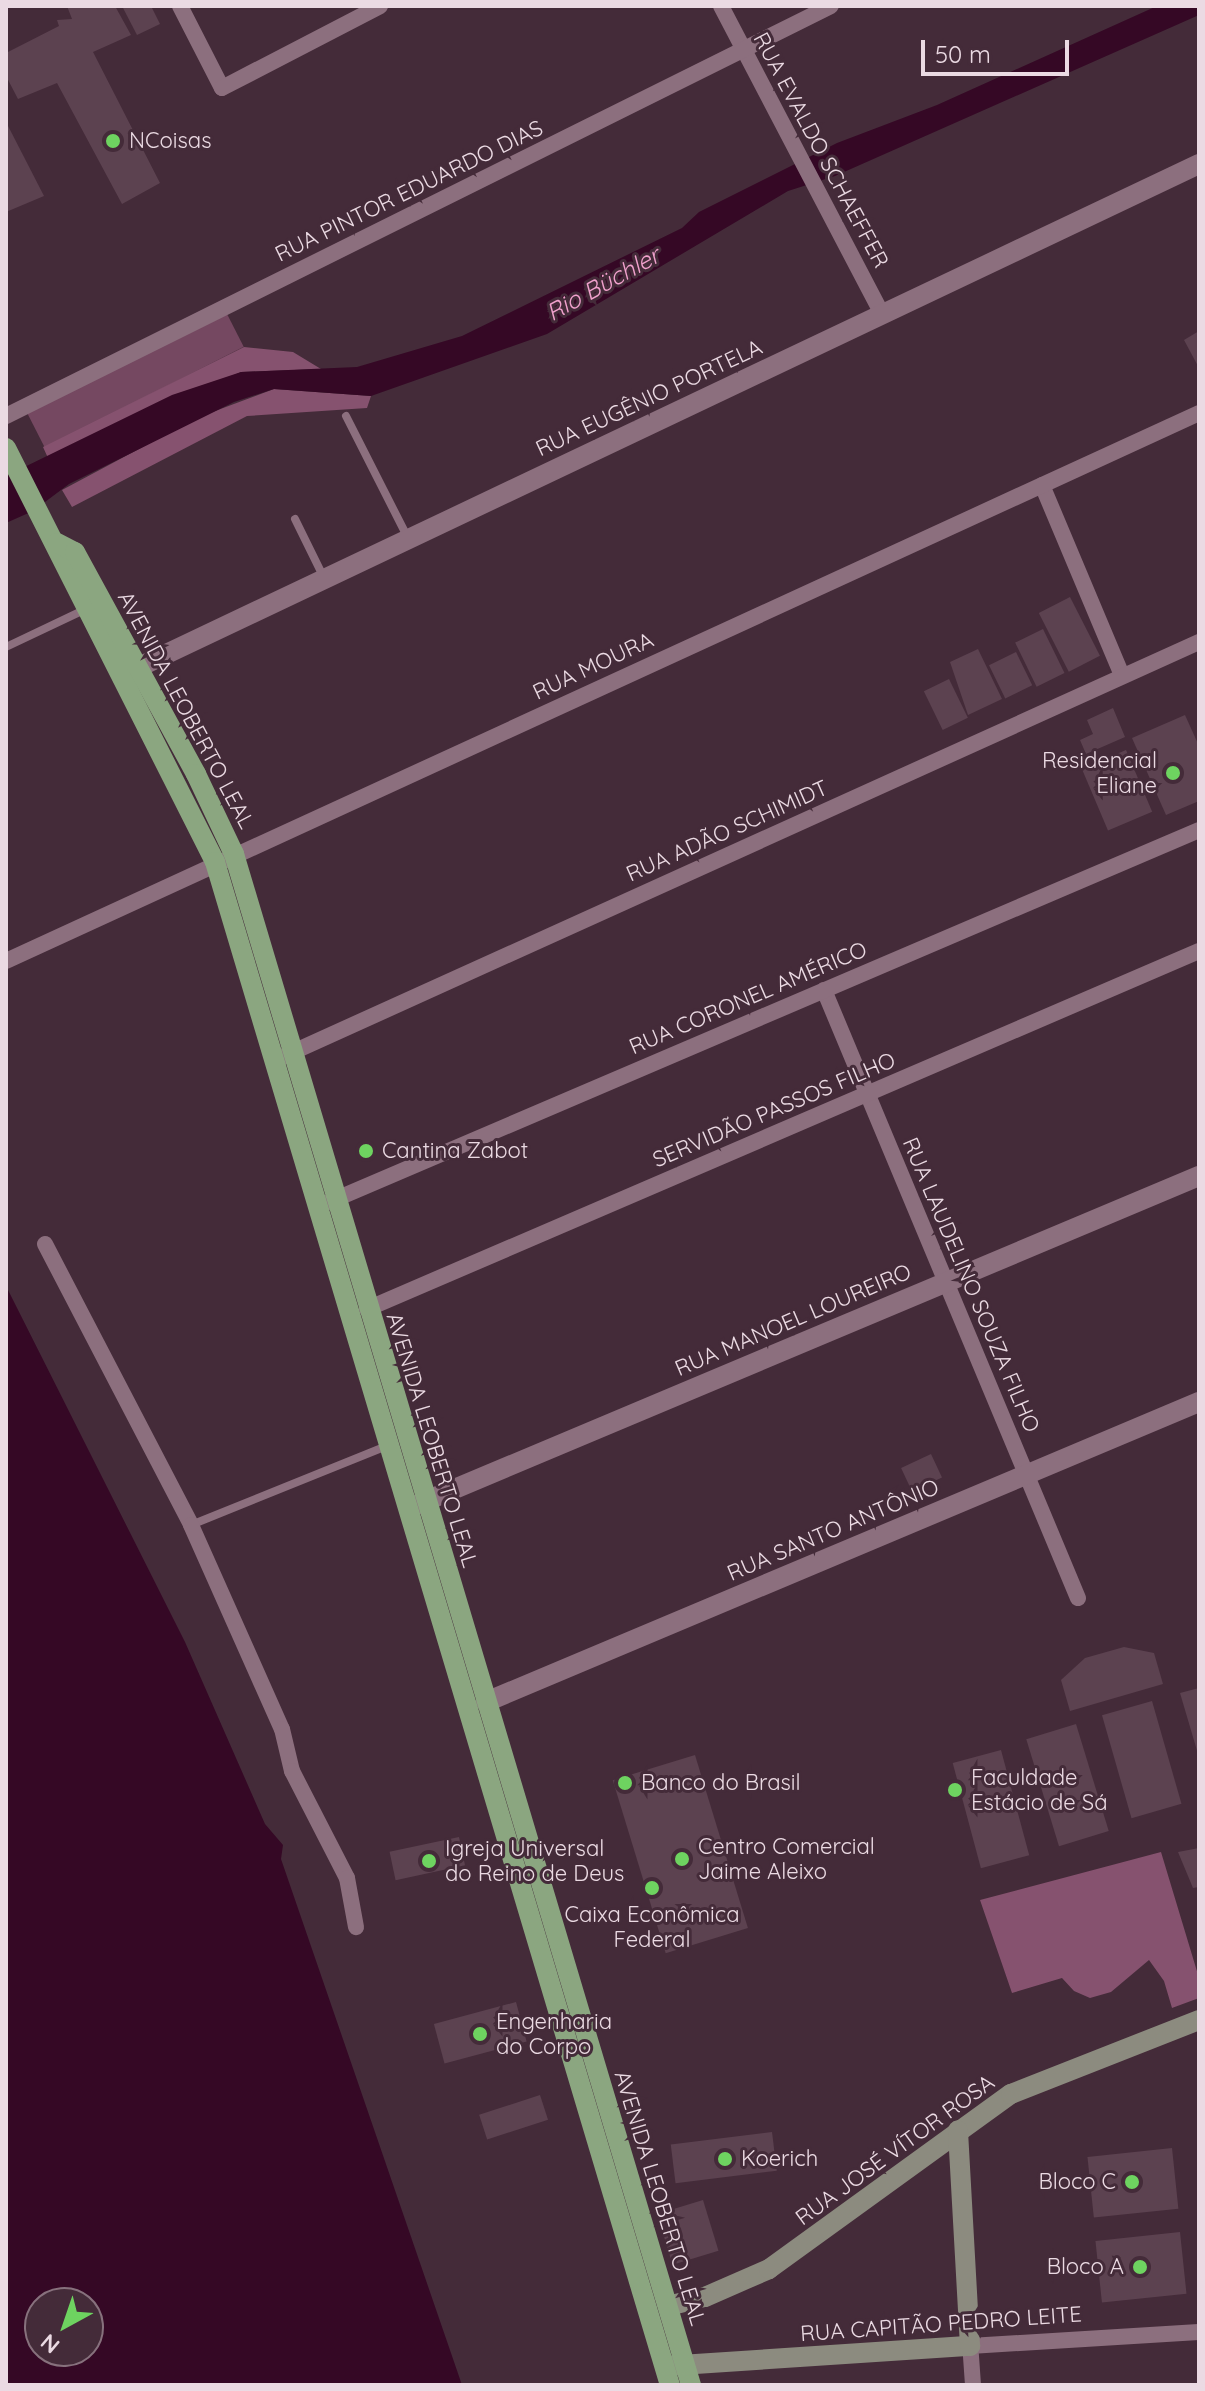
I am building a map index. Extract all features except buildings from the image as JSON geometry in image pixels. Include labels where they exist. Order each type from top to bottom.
[{"type":"main road","name":"AVENIDA LEOBERTO LEAL","points":[[10,455],[57,543],[63,570],[84,610],[128,672]]},
{"type":"main road","name":"AVENIDA LEOBERTO LEAL","points":[[57,543],[75,552],[128,672],[224,858],[325,1204],[406,1509],[673,2372],[691,2385]]},
{"type":"main road","name":"AVENIDA LEOBERTO LEAL","points":[[325,1204],[367,1309],[668,2306],[673,2372]]},
{"type":"main road","name":"RUA JOSÉ VÍTOR ROSA","points":[[668,2306],[705,2297],[769,2269],[1011,2094],[1199,2020]]},
{"type":"main road","points":[[958,2130],[970,2346]]},
{"type":"main road","name":"RUA CAPITÃO PEDRO LEITE","points":[[673,2372],[970,2346]]},
{"type":"street","points":[[180,6],[222,88],[380,6]]},
{"type":"street","name":"RUA EVALDO SCHAEFFER","points":[[721,6],[882,314]]},
{"type":"street","name":"RUA PINTOR EDUARDO DIAS","points":[[6,416],[831,6]]},
{"type":"street","name":"RUA EUGÊNIO PORTELA","points":[[128,672],[1199,164]]},
{"type":"street","name":"RUA MOURA","points":[[6,961],[224,858],[1199,413]]},
{"type":"street","points":[[1042,485],[1122,675]]},
{"type":"street","name":"RUA ADÃO SCHIMIDT","points":[[282,1058],[1199,642]]},
{"type":"street","name":"RUA CORONEL AMÉRICO","points":[[325,1204],[1199,830]]},
{"type":"street","name":"SERVIDÃO PASSOS FILHO","points":[[367,1309],[1199,951]]},
{"type":"street","name":"RUA LAUDELINO SOUZA FILHO","points":[[824,990],[1078,1598]]},
{"type":"street","name":"RUA MANOEL LOUREIRO","points":[[406,1509],[1199,1176]]},
{"type":"street","points":[[45,1244],[191,1525],[282,1729],[292,1771],[347,1878],[356,1927]]},
{"type":"street","name":"RUA SANTO ANTÔNIO","points":[[486,1702],[1199,1402]]},
{"type":"street","name":"RUA CAPITÃO PEDRO LEITE","points":[[970,2346],[1199,2332]]},
{"type":"street","points":[[970,2346],[973,2385]]},
{"type":"lane","points":[[346,416],[409,538]]},
{"type":"lane","points":[[295,519],[324,578]]},
{"type":"lane","points":[[6,647],[84,610]]},
{"type":"lane","points":[[191,1525],[387,1446]]},
{"type":"shaded area","points":[[226,312],[244,347],[45,448],[27,413]]},
{"type":"shaded area","points":[[244,347],[293,352],[321,369],[241,372],[48,458],[43,447]]},
{"type":"shaded area","points":[[274,389],[371,396],[367,408],[247,416],[72,507],[62,490],[199,417]]},
{"type":"shaded area","points":[[1161,1852],[1199,1978],[1199,1998],[1172,2008],[1164,1981],[1149,1960],[1111,1992],[1090,1998],[1074,1991],[1062,1978],[1012,1993],[980,1900]]},
{"type":"water","name":"Rio Büchler","points":[[1157,6],[1199,6],[1199,15],[835,176],[788,191],[547,334],[371,396],[274,389],[234,402],[69,484],[33,511],[6,523],[6,476],[172,395],[241,372],[357,367],[462,336],[682,228],[699,212],[837,143],[937,105]]},
{"type":"water","points":[[6,1286],[185,1642],[265,1824],[283,1845],[281,1859],[462,2385],[6,2385]]},
{"type":"place","name":"NCoisas","points":[[113,141]]},
{"type":"place","name":"Residencial Eliane","points":[[1173,773]]},
{"type":"place","name":"Cantina Zabot","points":[[366,1151]]},
{"type":"place","name":"Banco do Brasil","points":[[625,1783]]},
{"type":"place","name":"Faculdade Estácio de Sá","points":[[955,1790]]},
{"type":"place","name":"Centro Comercial Jaime Aleixo","points":[[682,1859]]},
{"type":"place","name":"Igreja Universal do Reino de Deus","points":[[429,1861]]},
{"type":"place","name":"Caixa Econômica Federal","points":[[652,1888]]},
{"type":"place","name":"Engenharia do Corpo","points":[[480,2034]]},
{"type":"place","name":"Koerich","points":[[725,2159]]},
{"type":"place","name":"Bloco C","points":[[1132,2182]]},
{"type":"place","name":"Bloco A","points":[[1140,2267]]}]
